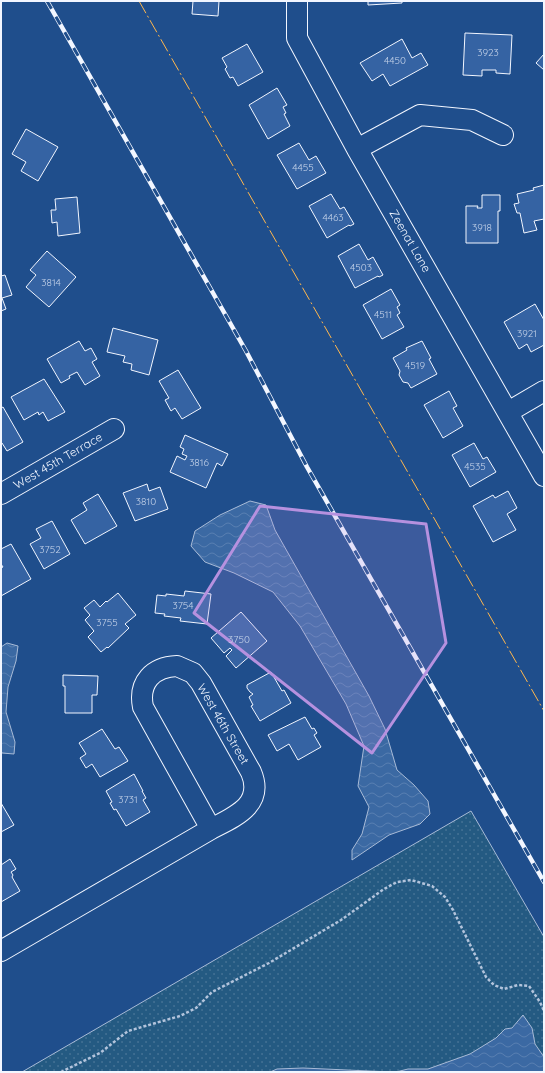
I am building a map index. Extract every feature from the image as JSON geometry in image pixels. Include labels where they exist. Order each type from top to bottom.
[{"type":"street","name":"Zeenat Lane","points":[[297,1],[297,38],[357,149],[544,476]]},
{"type":"street","points":[[357,149],[420,115],[472,120],[503,135]]},
{"type":"street","points":[[508,412],[544,391]]},
{"type":"street","name":"West 45th Terrace","points":[[1,494],[114,429]]},
{"type":"street","name":"West 46th Street","points":[[1,950],[211,829],[240,814],[251,801],[254,782],[251,772],[199,681],[193,673],[177,666],[164,668],[153,673],[148,679],[143,690],[143,707],[211,829]]},
{"type":"path","points":[[61,1072],[100,1053],[128,1031],[180,1016],[196,1008],[212,992],[269,963],[341,920],[384,889],[397,882],[411,880],[432,886],[445,897],[486,976],[494,985],[504,989],[518,985],[529,986],[540,1002],[544,1011]]},
{"type":"highlighted area","points":[[260,506],[426,524],[446,643],[372,753],[194,613]]},
{"type":"shaded area","points":[[471,811],[544,937],[544,1072],[22,1072]]},
{"type":"water","points":[[250,501],[266,505],[275,530],[369,696],[385,729],[397,770],[414,785],[428,801],[430,814],[420,824],[389,835],[352,860],[352,850],[362,834],[369,807],[358,786],[364,746],[346,704],[300,626],[273,592],[234,573],[205,562],[191,546],[195,531],[220,515]]},
{"type":"water","points":[[7,643],[18,646],[16,661],[8,687],[6,712],[15,742],[14,754],[2,753],[1,751],[1,647]]},
{"type":"water","points":[[523,1015],[532,1028],[535,1044],[544,1057],[544,1072],[396,1072],[408,1069],[428,1069],[470,1054],[496,1038],[505,1029],[512,1028]]},
{"type":"water","points":[[303,1068],[391,1072],[270,1072],[277,1069]]},
{"type":"building","points":[[193,1],[219,1],[218,16],[192,14]]},
{"type":"building","points":[[368,1],[402,1],[402,3],[368,5]]},
{"type":"building","points":[[465,33],[512,35],[510,74],[496,73],[496,70],[482,70],[482,76],[463,75]]},
{"type":"building","points":[[402,39],[412,58],[421,53],[428,65],[390,86],[383,74],[372,81],[360,63]]},
{"type":"building","points":[[247,44],[263,72],[238,86],[233,77],[230,78],[225,69],[227,67],[222,58]]},
{"type":"building","points":[[544,54],[544,70],[536,63]]},
{"type":"building","points":[[277,88],[287,105],[283,107],[286,113],[284,114],[290,126],[268,139],[249,105]]},
{"type":"building","points":[[26,129],[58,147],[38,181],[21,171],[26,162],[12,154]]},
{"type":"building","points":[[299,143],[309,160],[316,156],[326,173],[297,189],[277,155]]},
{"type":"building","points":[[544,185],[544,219],[534,221],[537,230],[524,233],[520,213],[517,213],[514,204],[519,203],[517,194],[534,190],[533,188]]},
{"type":"building","points":[[331,194],[340,209],[344,207],[354,224],[349,225],[327,238],[309,206]]},
{"type":"building","points":[[482,195],[500,195],[500,211],[498,211],[498,243],[466,243],[466,206],[478,206],[477,208],[482,208]]},
{"type":"building","points":[[77,197],[80,233],[58,236],[57,222],[52,223],[51,210],[56,210],[55,199]]},
{"type":"building","points":[[359,244],[368,260],[373,257],[383,275],[355,288],[338,256]]},
{"type":"building","points":[[47,251],[76,277],[49,307],[26,287],[36,275],[30,270]]},
{"type":"building","points":[[5,275],[12,295],[2,298],[6,309],[1,311],[1,276]]},
{"type":"building","points":[[391,289],[400,305],[397,307],[400,313],[397,315],[404,327],[382,339],[363,305]]},
{"type":"building","points":[[535,304],[544,320],[544,345],[531,352],[527,344],[519,349],[504,322]]},
{"type":"building","points":[[113,328],[158,340],[149,375],[131,370],[132,364],[123,362],[125,356],[107,352]]},
{"type":"building","points":[[79,341],[85,351],[91,348],[97,359],[92,362],[100,376],[85,385],[77,372],[69,376],[70,378],[61,383],[47,359]]},
{"type":"building","points":[[422,341],[437,374],[411,388],[408,383],[403,382],[399,375],[400,371],[393,358],[407,350],[406,348]]},
{"type":"building","points":[[178,370],[201,408],[182,419],[175,408],[171,411],[165,400],[169,398],[159,381]]},
{"type":"building","points":[[44,379],[65,412],[48,421],[43,412],[39,415],[38,412],[24,420],[11,397]]},
{"type":"building","points":[[449,391],[457,406],[453,408],[463,426],[443,438],[424,405]]},
{"type":"building","points":[[3,407],[23,442],[7,451],[1,443],[1,408]]},
{"type":"building","points":[[185,435],[228,454],[222,466],[217,463],[206,488],[170,472],[177,456],[185,460],[187,456],[182,454],[184,449],[180,447]]},
{"type":"building","points":[[474,443],[483,459],[487,457],[496,472],[470,487],[452,455]]},
{"type":"building","points":[[147,484],[149,491],[160,487],[168,509],[135,521],[123,493]]},
{"type":"building","points":[[508,491],[517,508],[507,514],[516,530],[493,542],[473,506],[493,495],[495,498]]},
{"type":"building","points":[[98,494],[117,526],[85,544],[71,520],[87,510],[83,503]]},
{"type":"building","points":[[52,521],[70,554],[44,569],[30,544],[41,538],[36,529]]},
{"type":"building","points":[[11,544],[31,579],[1,596],[1,568],[3,567],[1,564],[1,549]]},
{"type":"building","points":[[185,591],[211,594],[207,624],[180,621],[181,618],[164,616],[165,614],[155,613],[157,595],[166,596],[166,594],[184,596]]},
{"type":"building","points":[[118,593],[136,615],[125,624],[129,628],[108,648],[107,647],[101,652],[88,637],[94,631],[85,620],[90,615],[84,608],[94,600],[100,607]]},
{"type":"building","points":[[241,612],[267,641],[236,668],[226,656],[232,650],[230,648],[224,653],[211,638]]},
{"type":"building","points":[[271,672],[291,703],[260,721],[251,706],[253,705],[249,697],[253,694],[247,688],[247,685]]},
{"type":"building","points":[[63,675],[98,676],[97,695],[92,695],[92,713],[65,713],[65,686],[63,686]]},
{"type":"building","points":[[305,717],[312,729],[314,728],[317,733],[314,735],[321,747],[298,760],[289,744],[277,751],[268,735]]},
{"type":"building","points":[[102,729],[115,749],[119,747],[128,761],[100,777],[92,764],[86,768],[80,758],[86,754],[79,743]]},
{"type":"building","points":[[134,774],[146,798],[143,800],[150,812],[126,826],[116,809],[114,810],[110,803],[112,802],[106,791]]},
{"type":"building","points":[[1,803],[14,825],[1,832]]},
{"type":"building","points":[[10,859],[16,869],[11,872],[13,875],[12,877],[20,891],[1,902],[1,865]]},
{"type":"railway","points":[[47,1],[246,351],[307,467],[544,882]]},
{"type":"power","points":[[139,1],[544,711]]}]
